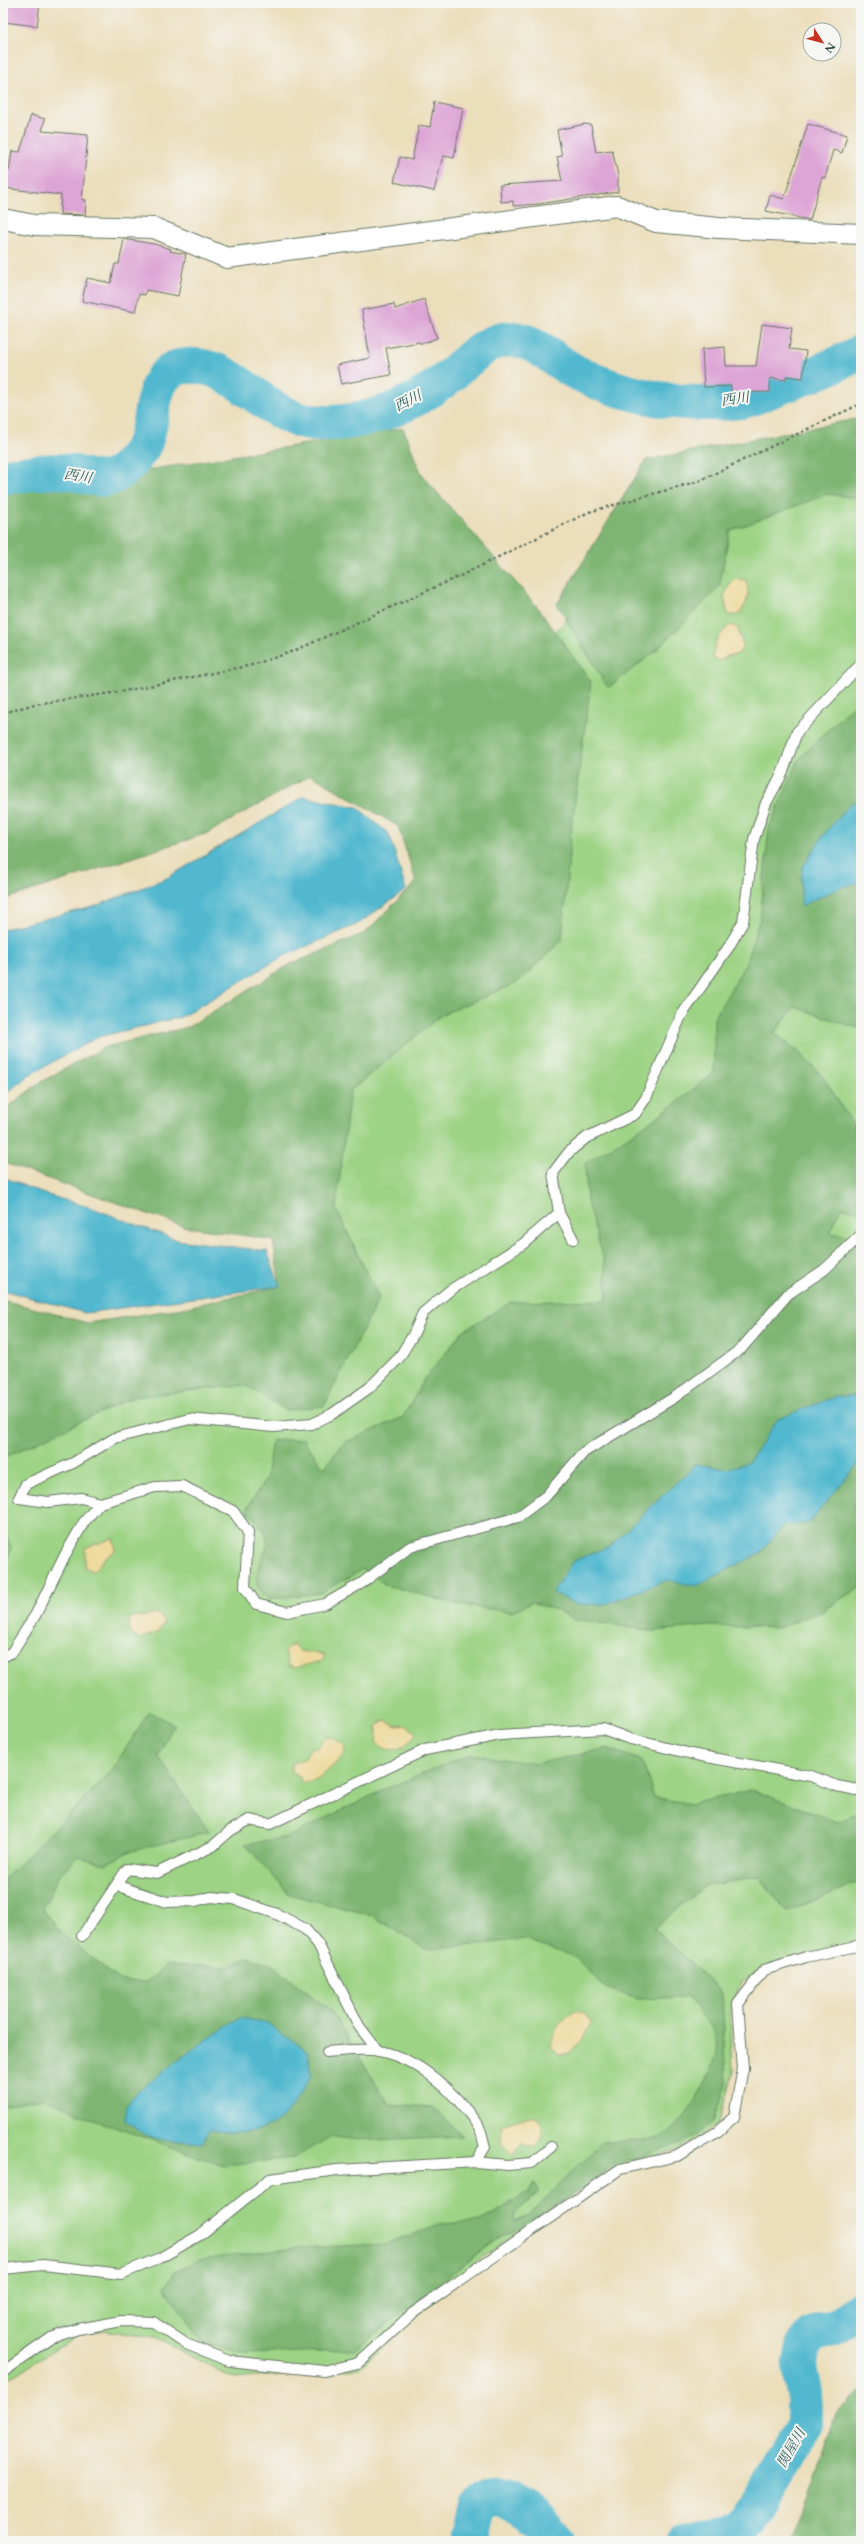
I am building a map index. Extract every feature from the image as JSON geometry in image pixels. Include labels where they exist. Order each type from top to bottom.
[{"type":"street","points":[[3,219],[34,225],[154,228],[227,258],[617,206],[656,222],[719,228],[861,234]]},
{"type":"lane","points":[[573,1239],[559,1213],[553,1173],[574,1147],[586,1138],[635,1114],[646,1098],[681,1016],[728,948],[743,922],[754,840],[766,803],[782,774],[797,732],[861,664]]},
{"type":"lane","points":[[559,1213],[523,1244],[449,1291],[423,1313],[413,1335],[399,1358],[369,1388],[332,1414],[312,1424],[274,1427],[190,1419],[115,1438],[73,1464],[26,1484],[19,1498],[48,1502],[81,1498],[100,1503],[155,1487],[182,1486],[233,1511],[248,1532],[245,1587],[256,1604],[287,1612],[325,1604],[362,1583],[410,1547],[518,1517],[546,1496],[584,1452],[675,1397],[741,1349],[788,1294],[824,1270],[861,1235]]},
{"type":"lane","points":[[3,1657],[12,1652],[32,1620],[65,1555],[84,1522],[100,1503]]},
{"type":"lane","points":[[82,1936],[118,1886],[127,1869],[157,1873],[213,1846],[230,1831],[249,1820],[270,1824],[425,1750],[500,1735],[603,1729],[630,1739],[696,1755],[811,1776],[837,1786],[857,1790],[861,1787]]},
{"type":"lane","points":[[118,1886],[167,1902],[195,1901],[211,1897],[234,1899],[277,1914],[305,1929],[318,1944],[358,2026],[378,2051]]},
{"type":"lane","points":[[3,2372],[51,2338],[78,2329],[122,2321],[152,2322],[186,2344],[229,2361],[324,2371],[358,2363],[430,2300],[620,2169],[677,2156],[717,2132],[734,2117],[743,2068],[738,2004],[764,1970],[806,1957],[861,1945]]},
{"type":"lane","points":[[327,2052],[378,2051],[413,2062],[426,2071],[480,2128],[485,2147],[476,2162]]},
{"type":"lane","points":[[3,2269],[43,2265],[121,2274],[160,2258],[200,2234],[270,2179],[337,2170],[476,2162],[508,2164],[532,2163],[551,2147]]},
{"type":"path","points":[[3,713],[35,704],[119,692],[252,665],[294,651],[460,576],[589,512],[699,481],[856,406],[861,406]]},
{"type":"green space","points":[[861,418],[861,499],[827,494],[730,531],[719,587],[657,650],[608,688],[557,604],[646,460]]},
{"type":"green space","points":[[403,428],[422,475],[539,609],[591,682],[571,831],[562,940],[517,983],[441,1015],[350,1091],[336,1208],[379,1298],[324,1406],[286,1410],[245,1385],[133,1397],[3,1458],[3,1300],[88,1323],[183,1308],[280,1286],[273,1240],[182,1226],[7,1164],[3,1159],[3,1111],[39,1083],[105,1047],[188,1027],[289,965],[365,933],[416,882],[398,826],[311,775],[208,833],[3,900],[3,494]]},
{"type":"green space","points":[[861,460],[861,1940],[770,1965],[742,1982],[730,2007],[733,2072],[718,2124],[677,2150],[607,2170],[481,2259],[359,2368],[234,2379],[159,2339],[105,2330],[78,2335],[3,2383],[3,1392],[313,1312],[243,1168],[411,999],[543,645],[607,575]]},
{"type":"green space","points":[[854,704],[861,708],[861,1026],[857,1028],[795,1007],[774,1033],[799,1052],[823,1077],[861,1137],[861,1211],[841,1208],[830,1233],[861,1237],[861,1586],[821,1612],[778,1628],[709,1626],[653,1631],[573,1619],[559,1611],[531,1602],[512,1612],[460,1605],[386,1585],[363,1569],[321,1593],[268,1599],[257,1586],[258,1568],[268,1544],[264,1530],[246,1509],[266,1479],[272,1440],[303,1439],[324,1468],[344,1443],[403,1417],[424,1380],[463,1331],[511,1302],[607,1300],[605,1263],[587,1202],[585,1163],[652,1120],[714,1072],[714,1018],[745,965],[760,918],[769,828],[799,759]]},
{"type":"green space","points":[[3,1527],[11,1547],[3,1580]]},
{"type":"green space","points":[[149,1712],[174,1724],[158,1756],[209,1832],[128,1852],[106,1864],[78,1857],[60,1874],[43,1909],[61,1933],[121,1981],[146,1982],[167,1965],[229,1967],[247,1957],[271,1964],[330,2010],[389,2104],[432,2107],[463,2136],[372,2140],[332,2136],[293,2158],[224,2165],[94,2120],[44,2099],[3,2106],[3,1880],[110,1773]]},
{"type":"green space","points":[[607,1748],[642,1761],[654,1797],[691,1804],[752,1790],[838,1822],[861,1812],[861,1881],[786,1912],[760,1877],[705,1886],[654,1928],[722,1993],[727,2080],[714,2122],[681,2144],[609,2166],[585,2187],[491,2244],[354,2350],[246,2354],[201,2342],[165,2287],[175,2271],[199,2260],[296,2248],[385,2244],[443,2224],[480,2221],[509,2205],[531,2189],[535,2182],[539,2192],[516,2212],[515,2221],[529,2215],[602,2142],[643,2140],[662,2137],[681,2120],[690,2108],[707,2080],[713,2066],[717,2041],[708,2024],[685,1997],[638,1999],[605,1988],[576,1958],[525,1939],[428,1950],[371,1915],[289,1894],[245,1844],[288,1837],[385,1789],[471,1754],[536,1764]]},
{"type":"green space","points":[[861,2391],[861,2541],[788,2541],[802,2515],[836,2414]]},
{"type":"sand","points":[[737,579],[746,580],[748,595],[746,603],[738,615],[728,615],[724,596],[731,582]]},
{"type":"sand","points":[[730,625],[737,627],[743,646],[739,654],[727,656],[720,661],[713,658],[714,648],[722,632]]},
{"type":"sand","points":[[113,1538],[116,1550],[103,1560],[94,1571],[85,1568],[85,1548]]},
{"type":"sand","points":[[158,1613],[164,1623],[158,1632],[139,1639],[130,1633],[128,1624],[133,1616],[142,1617]]},
{"type":"sand","points":[[292,1644],[300,1651],[325,1655],[322,1661],[294,1668],[288,1665],[285,1650]]},
{"type":"sand","points":[[385,1720],[397,1726],[406,1725],[416,1733],[408,1743],[398,1749],[393,1750],[382,1747],[376,1742],[378,1725]]},
{"type":"sand","points":[[332,1737],[344,1745],[345,1754],[319,1778],[306,1783],[300,1783],[301,1778],[296,1773],[291,1773],[291,1764],[304,1759],[311,1747],[317,1749],[325,1738]]},
{"type":"sand","points":[[575,2010],[584,2013],[591,2022],[583,2039],[570,2052],[559,2054],[551,2047],[554,2035],[558,2026]]},
{"type":"sand","points":[[530,2116],[539,2119],[542,2127],[541,2137],[534,2147],[522,2143],[513,2155],[502,2144],[501,2125]]},
{"type":"water","points":[[303,797],[357,807],[389,834],[406,890],[358,924],[282,957],[181,1017],[98,1037],[29,1075],[3,1096],[3,929],[93,907],[167,878]]},
{"type":"water","points":[[852,802],[861,806],[861,882],[839,888],[801,906],[802,868],[825,833]]},
{"type":"water","points":[[3,1177],[41,1193],[92,1208],[177,1240],[267,1251],[280,1286],[85,1313],[3,1290]]},
{"type":"water","points":[[861,1395],[861,1460],[809,1523],[783,1526],[760,1553],[696,1586],[667,1580],[606,1604],[577,1605],[552,1592],[573,1561],[610,1546],[696,1464],[726,1469],[749,1462],[778,1419],[834,1397]]},
{"type":"water","points":[[240,2018],[264,2022],[308,2051],[312,2076],[284,2117],[265,2128],[256,2131],[229,2132],[210,2130],[202,2143],[150,2138],[125,2120],[127,2105],[146,2085],[179,2059]]},
{"type":"building","points":[[3,3],[40,3],[37,26],[3,22]]},
{"type":"building","points":[[434,102],[463,108],[454,158],[443,156],[434,191],[394,182],[400,157],[412,160],[419,125],[430,127]]},
{"type":"building","points":[[31,115],[45,119],[42,131],[88,135],[82,200],[86,200],[85,215],[60,214],[61,195],[3,188],[3,170],[9,171],[12,151],[20,152]]},
{"type":"building","points":[[585,124],[591,125],[596,152],[612,150],[618,175],[618,192],[538,204],[513,206],[513,201],[501,202],[500,185],[562,181],[557,157],[562,156],[557,130]]},
{"type":"building","points":[[808,124],[847,135],[842,153],[833,150],[825,178],[822,177],[810,220],[766,211],[770,195],[784,199]]},
{"type":"building","points":[[124,239],[154,244],[171,249],[170,251],[186,254],[178,296],[146,290],[145,295],[139,294],[135,312],[82,301],[87,278],[111,283],[115,264],[119,264]]},
{"type":"building","points":[[424,299],[437,338],[421,344],[420,342],[386,348],[391,375],[341,384],[337,365],[370,358],[362,310],[394,304],[395,309]]},
{"type":"building","points":[[762,324],[792,328],[789,349],[806,351],[803,378],[786,376],[786,380],[770,378],[770,392],[731,393],[731,386],[704,387],[702,349],[725,347],[726,366],[756,366]]},
{"type":"waterway","name":"西川","points":[[3,476],[52,471],[74,473],[98,479],[110,478],[116,475],[133,460],[145,442],[155,395],[159,384],[165,375],[174,369],[186,366],[204,367],[220,372],[278,411],[293,418],[310,422],[328,423],[364,419],[381,414],[415,399],[445,380],[483,348],[501,340],[511,339],[529,343],[538,347],[577,373],[616,388],[657,399],[700,403],[721,403],[750,399],[819,372],[861,352]]},
{"type":"waterway","name":"関屋川","points":[[684,2541],[719,2536],[738,2530],[758,2505],[805,2426],[805,2398],[799,2368],[803,2346],[812,2335],[837,2327],[861,2308]]},
{"type":"waterway","name":"関屋川","points":[[470,2541],[478,2508],[493,2498],[511,2500],[520,2505],[537,2519],[558,2541]]}]
